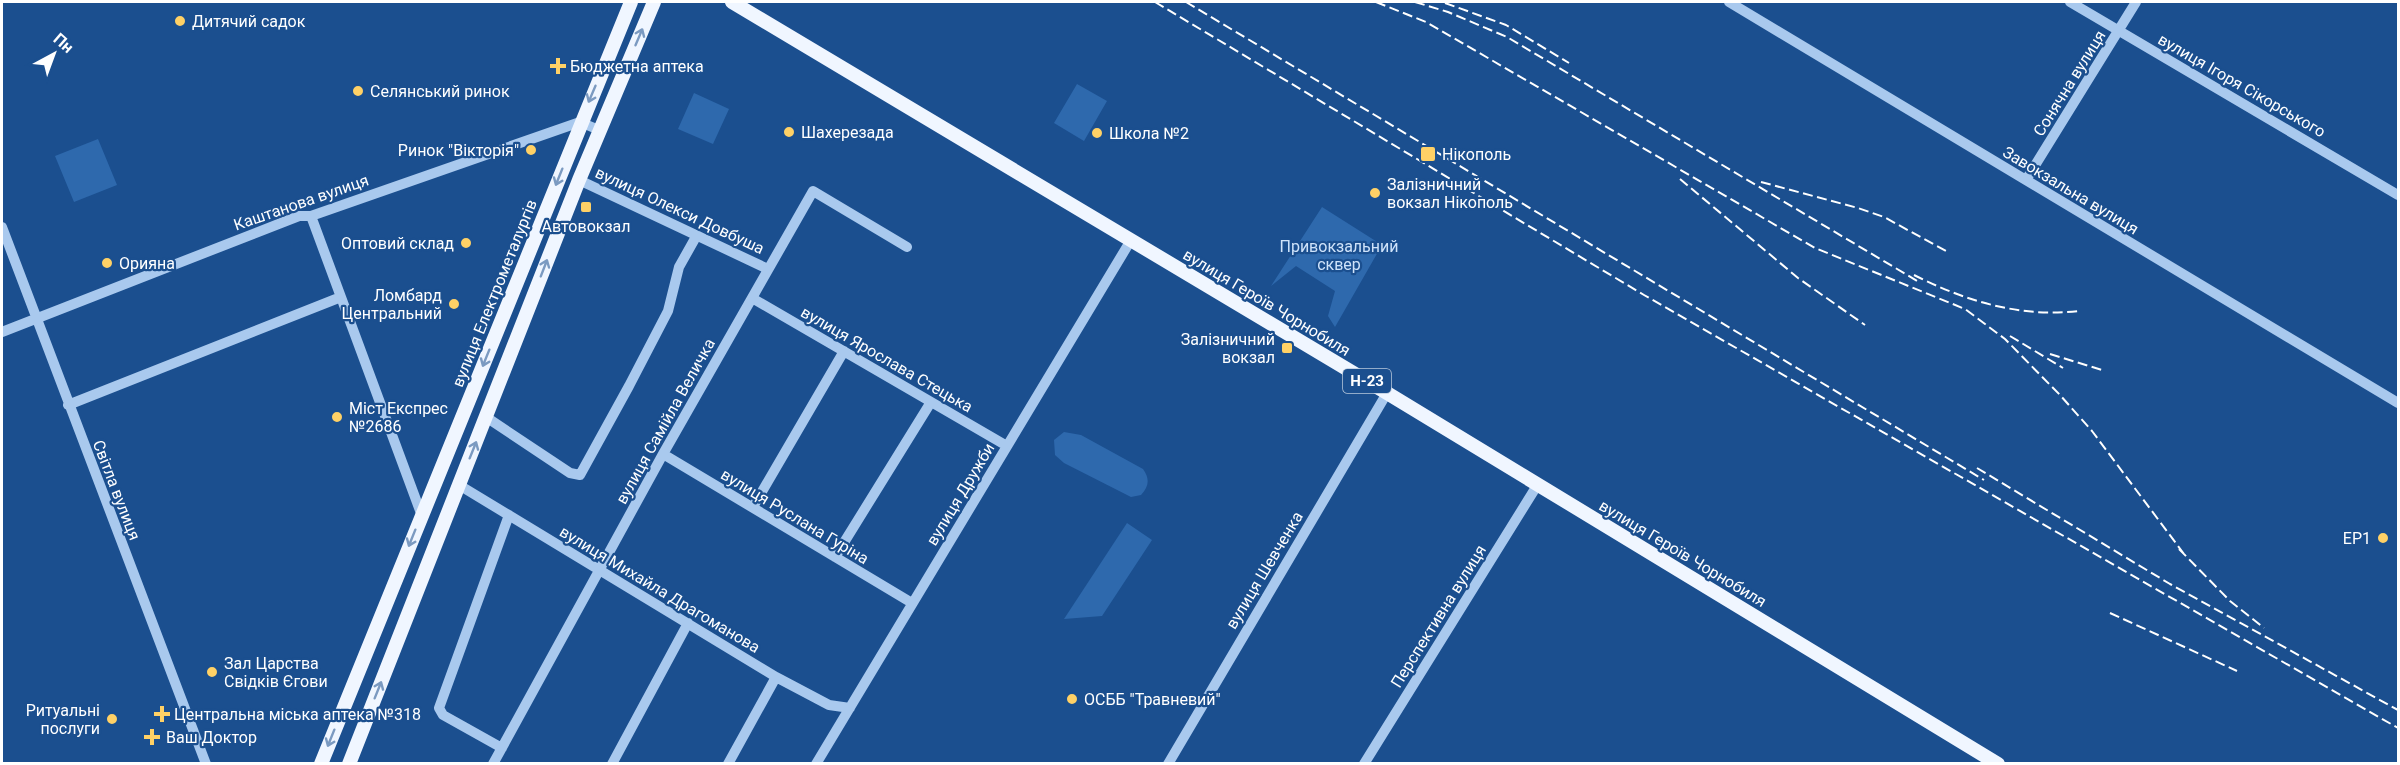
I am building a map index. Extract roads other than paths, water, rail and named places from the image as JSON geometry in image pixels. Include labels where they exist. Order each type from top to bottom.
[{"type":"main road","name":"вулиця Електрометалургів","points":[[321,764],[580,122],[631,2]]},
{"type":"main road","points":[[349,764],[599,130],[654,2]]},
{"type":"main road","name":"вулиця Героїв Чорнобиля","points":[[732,2],[1387,393],[1998,764]]},
{"type":"street","name":"Завокзальна вулиця","points":[[1729,2],[2398,403]]},
{"type":"street","name":"вулиця Ігоря Сікорського","points":[[2070,2],[2398,195]]},
{"type":"street","name":"Сонячна вулиця","points":[[2026,180],[2136,2]]},
{"type":"street","points":[[580,122],[599,130]]},
{"type":"street","name":"Каштанова вулиця","points":[[2,332],[299,216],[311,216],[580,122]]},
{"type":"street","name":"вулиця Олекси Довбуша","points":[[579,180],[768,268]]},
{"type":"street","name":"вулиця Самійла Величка","points":[[493,764],[663,453],[813,191],[907,247]]},
{"type":"street","points":[[311,216],[422,516]]},
{"type":"street","name":"Світла вулиця","points":[[2,227],[206,764]]},
{"type":"street","points":[[486,417],[570,473],[580,475],[668,311],[679,267],[697,235]]},
{"type":"street","name":"вулиця Дружби","points":[[816,764],[1131,240]]},
{"type":"street","points":[[68,405],[341,297]]},
{"type":"street","name":"вулиця Ярослава Стецька","points":[[752,298],[1007,447]]},
{"type":"street","points":[[753,507],[844,351]]},
{"type":"street","name":"вулиця Шевченка","points":[[1168,764],[1387,393]]},
{"type":"street","points":[[835,557],[931,402]]},
{"type":"street","name":"вулиця Руслана Гуріна","points":[[663,453],[912,603]]},
{"type":"street","name":"Перспективна вулиця","points":[[1364,764],[1538,484]]},
{"type":"street","name":"вулиця Михайла Драгоманова","points":[[459,485],[776,677],[829,705],[850,708]]},
{"type":"street","points":[[502,748],[443,714],[439,708],[509,516]]},
{"type":"street","points":[[612,764],[688,624]]},
{"type":"street","points":[[728,764],[776,677]]},
{"type":"railway","points":[[1155,2],[1644,295],[2398,728]]},
{"type":"railway","points":[[1186,2],[1984,480]]},
{"type":"railway","points":[[1376,2],[1426,22],[1815,248],[1965,309],[2005,339],[2060,395],[2092,431],[2184,554]]},
{"type":"railway","points":[[1415,2],[1448,12],[1507,37],[1919,282]]},
{"type":"railway","points":[[1445,3],[1506,25],[1569,63]]},
{"type":"railway","points":[[1680,179],[1798,278],[1865,325]]},
{"type":"railway","points":[[1761,182],[1884,217],[1946,251]]},
{"type":"railway","points":[[1914,275],[1973,300],[2015,310],[2057,313],[2079,311]]},
{"type":"railway","points":[[2010,336],[2063,368]]},
{"type":"railway","points":[[2050,354],[2102,370]]},
{"type":"railway","points":[[1977,468],[2170,584],[2398,710]]},
{"type":"railway","points":[[2179,549],[2230,601],[2264,628]]},
{"type":"railway","points":[[2110,613],[2237,671]]},
{"type":"place","name":"Дитячий садок","points":[[180,21]]},
{"type":"place","name":"Бюджетна аптека","points":[[558,66]]},
{"type":"place","name":"Селянський ринок","points":[[358,91]]},
{"type":"place","name":"Шахерезада","points":[[789,132]]},
{"type":"place","name":"Школа №2","points":[[1097,133]]},
{"type":"place","name":"Ринок \"Вікторія\"","points":[[531,150]]},
{"type":"place","name":"Нікополь","points":[[1428,154]]},
{"type":"place","name":"Залізничний вокзал Нікополь","points":[[1375,193]]},
{"type":"place","name":"Автовокзал","points":[[586,207]]},
{"type":"place","name":"Оптовий склад","points":[[466,243]]},
{"type":"place","name":"Орияна","points":[[107,263]]},
{"type":"place","name":"Ломбард Центральний","points":[[454,304]]},
{"type":"place","name":"Залізничний вокзал","points":[[1287,348]]},
{"type":"place","name":"Міст Експрес №2686","points":[[337,417]]},
{"type":"place","name":"ЕР1","points":[[2383,538]]},
{"type":"place","name":"Зал Царства Свідків Єгови","points":[[212,672]]},
{"type":"place","name":"ОСББ \"Травневий\"","points":[[1072,699]]},
{"type":"place","name":"Центральна міська аптека №318","points":[[162,714]]},
{"type":"place","name":"Ритуальні послуги","points":[[112,719]]},
{"type":"place","name":"Ваш Доктор","points":[[152,737]]},
{"type":"park label","name":"Привокзальний сквер","points":[[1339,255]]}]
